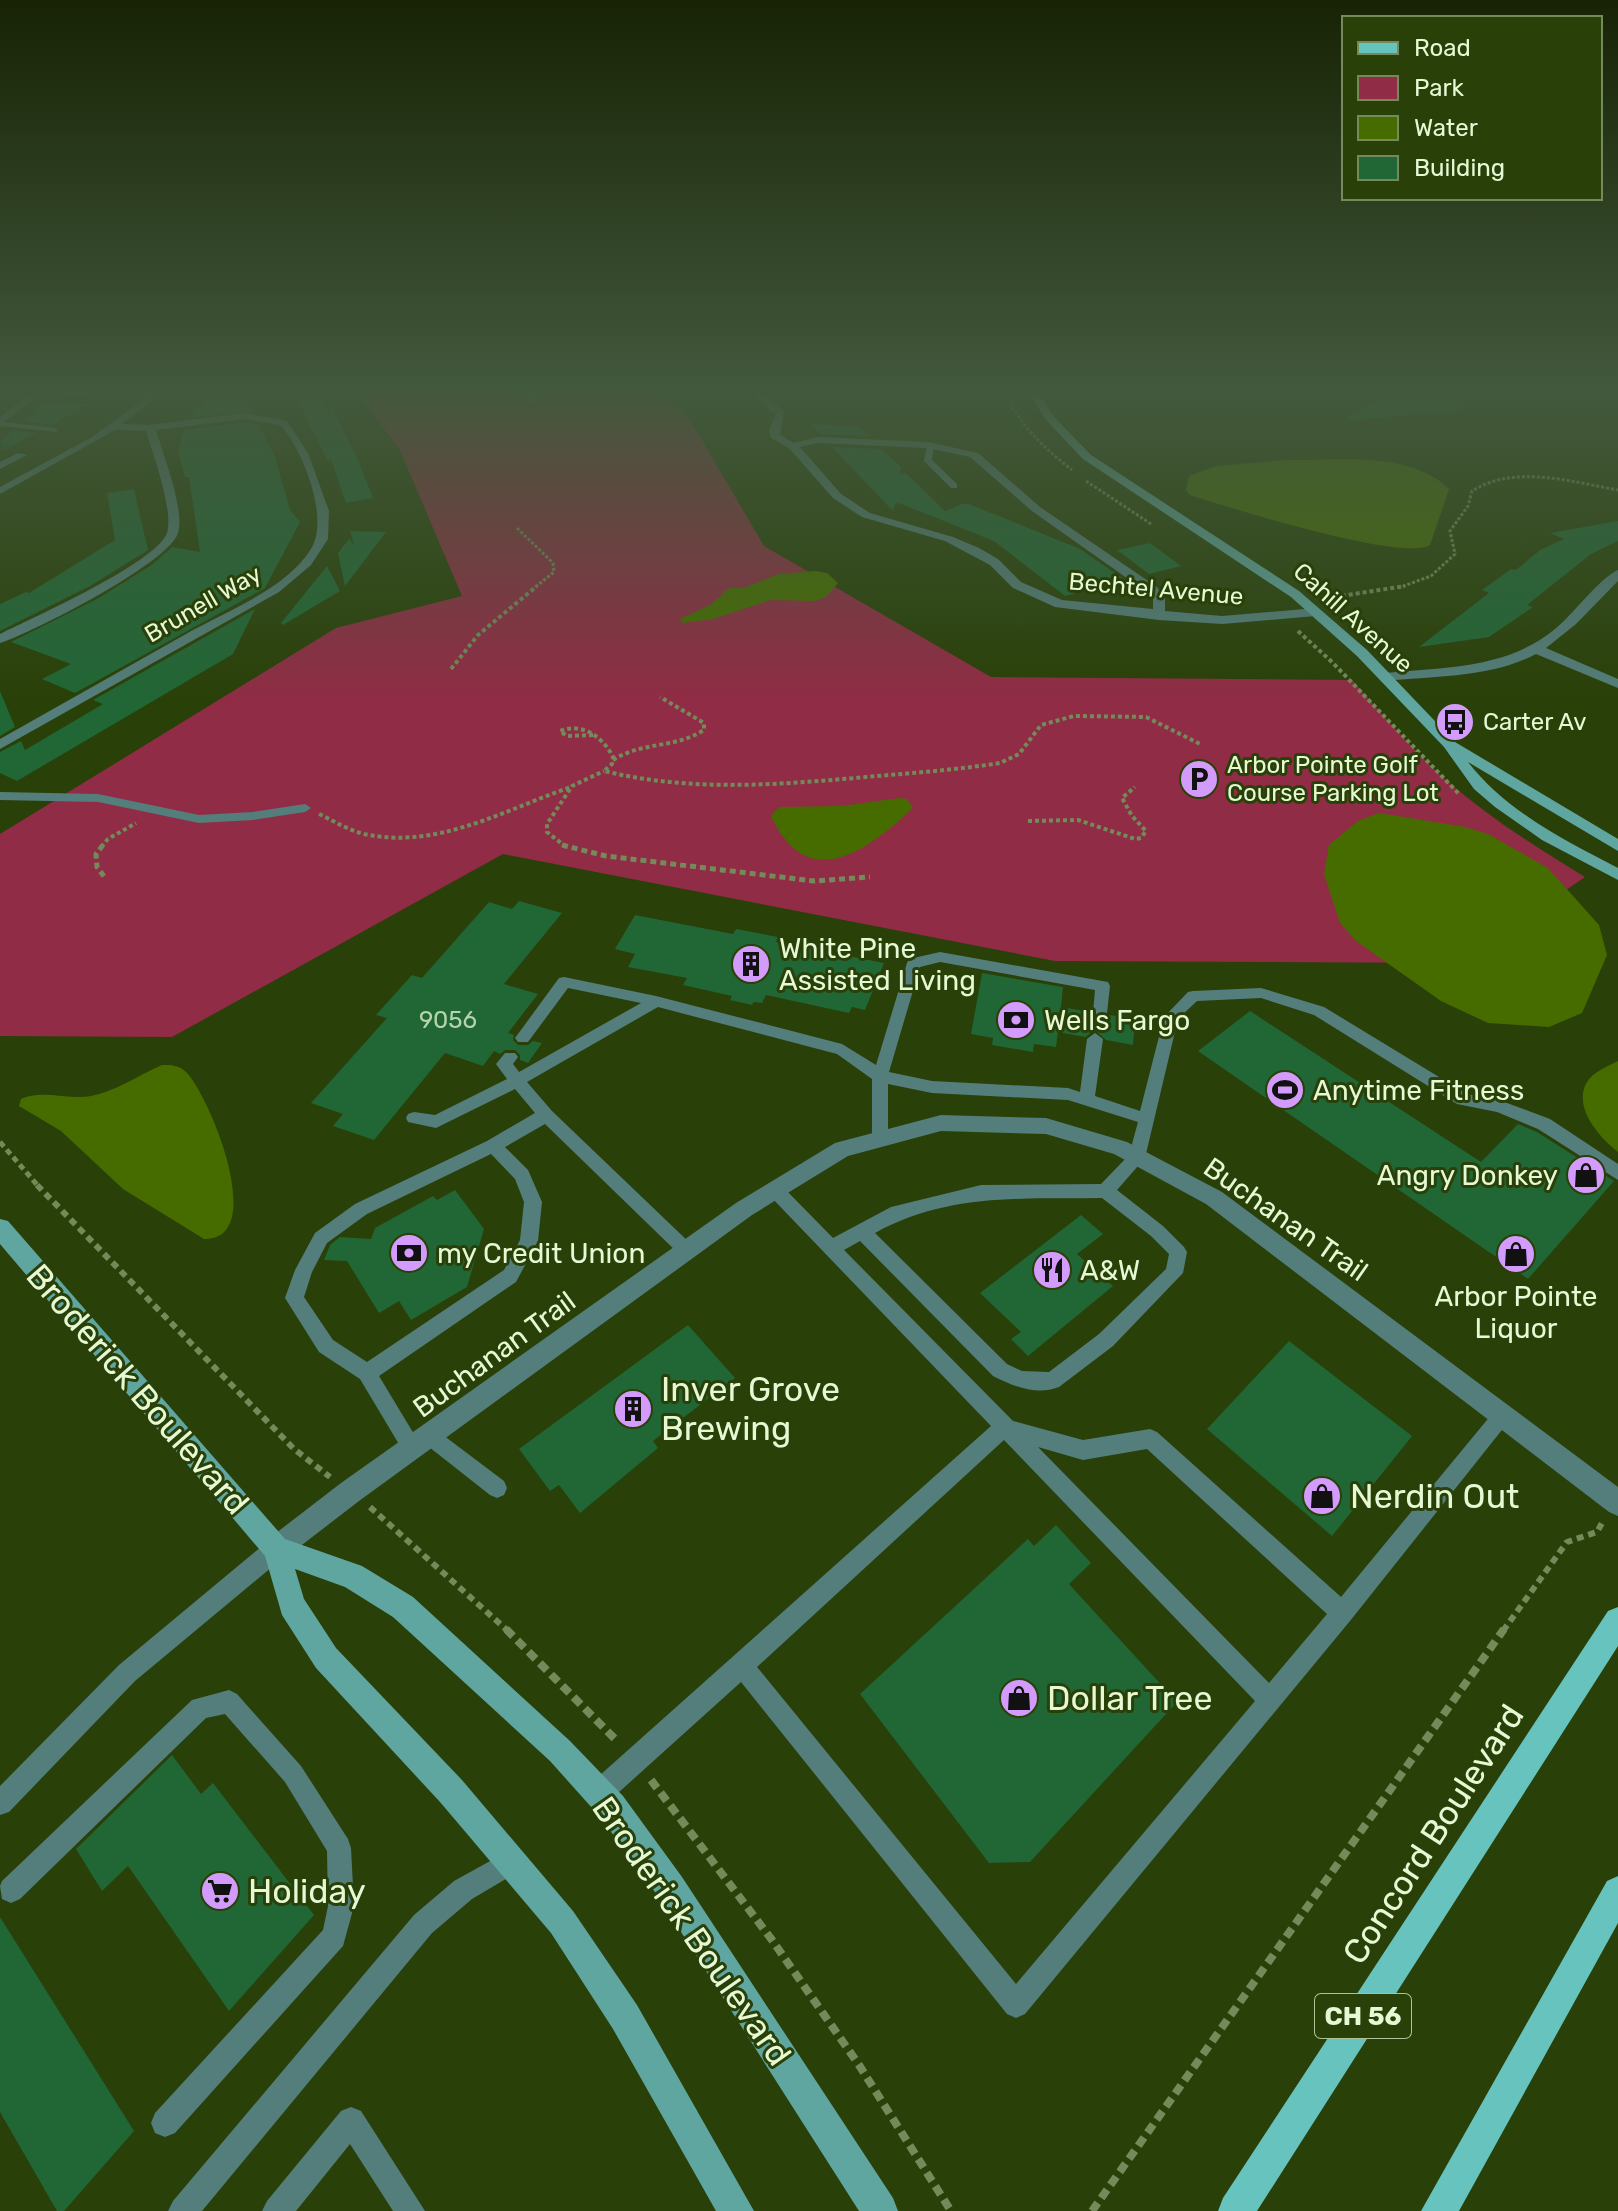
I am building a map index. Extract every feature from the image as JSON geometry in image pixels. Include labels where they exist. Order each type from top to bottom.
[{"type":"main road","name":"Concord Boulevard","points":[[1236,2211],[1618,1621]]},
{"type":"main road","points":[[1439,2211],[1618,1892]]},
{"type":"street","points":[[0,639],[113,579],[158,551],[171,538],[174,528],[167,492]]},
{"type":"street","name":"Brunell Way","points":[[0,745],[275,589],[297,572],[322,542],[326,521],[319,492]]},
{"type":"street","name":"Bechtel Avenue","points":[[834,492],[866,515],[949,539],[975,551],[994,562],[1017,585],[1059,604],[1159,616],[1243,620],[1316,612]]},
{"type":"street","points":[[1017,492],[1036,509],[1153,590],[1159,599],[1159,616]]},
{"type":"street","name":"Cahill Avenue","points":[[1140,492],[1233,551],[1316,612],[1385,677],[1450,745],[1463,769],[1504,805],[1618,875]]},
{"type":"street","points":[[1385,677],[1494,664],[1536,649],[1618,574]]},
{"type":"street","points":[[1536,649],[1618,684]]},
{"type":"street","name":"Cahill Avenue","points":[[1450,745],[1618,846]]},
{"type":"street","name":"Buchanan Trail","points":[[276,1549],[350,1492],[686,1250],[775,1190],[842,1149],[941,1123],[1046,1126],[1120,1148],[1214,1198],[1617,1502]]},
{"type":"street","name":"Broderick Boulevard","points":[[0,1228],[276,1549],[292,1605],[326,1658],[451,1791],[562,1922],[625,2017],[736,2211]]},
{"type":"street","name":"Broderick Boulevard","points":[[276,1549],[352,1576],[403,1607],[560,1751],[599,1793],[671,1888],[880,2211]]},
{"type":"lane","points":[[0,796],[98,798],[184,817],[211,819],[305,808]]},
{"type":"lane","points":[[880,1139],[880,1076],[914,963],[940,957],[1103,986],[1100,1013]]},
{"type":"lane","points":[[523,1038],[564,982],[656,1001],[842,1050],[880,1076],[932,1087],[1068,1094],[1147,1119]]},
{"type":"lane","points":[[1105,1191],[1137,1158],[1171,1017],[1193,996],[1261,993],[1319,1011],[1463,1100],[1499,1106],[1544,1124],[1618,1173]]},
{"type":"lane","points":[[414,1118],[436,1122],[517,1081],[656,1001]]},
{"type":"lane","points":[[1087,1100],[1095,1039]]},
{"type":"lane","points":[[510,1057],[504,1064],[546,1115],[686,1250]]},
{"type":"lane","points":[[497,1488],[422,1443],[367,1373],[326,1346],[294,1298],[321,1238],[361,1209],[493,1146],[546,1115]]},
{"type":"lane","points":[[367,1373],[510,1276],[529,1241],[533,1202],[522,1175],[493,1146]]},
{"type":"lane","points":[[775,1190],[1270,1700]]},
{"type":"lane","points":[[831,1248],[862,1231],[897,1212],[981,1192],[1105,1191],[1157,1231],[1178,1252],[1174,1273],[1106,1340],[1052,1381],[1020,1380],[1000,1370],[862,1231]]},
{"type":"lane","points":[[742,1666],[1016,2005],[1503,1416]]},
{"type":"lane","points":[[1003,1428],[1083,1450],[1150,1439],[1342,1613]]},
{"type":"lane","points":[[599,1793],[1003,1428]]},
{"type":"lane","points":[[0,1803],[127,1673],[276,1549]]},
{"type":"lane","points":[[11,1890],[200,1708],[229,1702],[293,1774],[339,1848],[341,1906],[334,1937],[165,2123]]},
{"type":"lane","points":[[183,2211],[423,1924],[463,1890],[512,1861]]},
{"type":"lane","points":[[277,2211],[351,2121],[410,2211]]},
{"type":"path","points":[[1103,492],[1158,528]]},
{"type":"path","points":[[1327,598],[1411,585],[1444,565],[1455,554],[1450,531],[1468,506],[1472,492]]},
{"type":"path","points":[[451,669],[478,635],[554,572],[553,563],[517,528]]},
{"type":"path","points":[[1282,617],[1333,663],[1452,789],[1465,798]]},
{"type":"path","points":[[305,808],[368,836],[422,836],[472,825],[604,771],[613,760],[640,746],[685,742],[704,730],[704,723],[695,716],[660,697]]},
{"type":"path","points":[[604,771],[641,781],[752,786],[975,768],[1013,758],[1041,725],[1074,716],[1146,717],[1200,744]]},
{"type":"path","points":[[593,735],[567,736],[560,731],[570,727],[593,735],[610,749],[613,760]]},
{"type":"path","points":[[572,786],[545,828],[558,843],[574,850],[791,879],[838,881],[870,877]]},
{"type":"path","points":[[1028,821],[1056,818],[1078,820],[1141,838],[1146,831],[1132,816],[1122,798],[1135,787]]},
{"type":"path","points":[[106,879],[96,862],[101,847],[156,810]]},
{"type":"path","points":[[1092,2211],[1270,1955],[1567,1542],[1597,1532],[1617,1502]]},
{"type":"green space","points":[[418,492],[732,492],[764,546],[991,677],[1352,680],[1410,745],[1449,782],[1505,826],[1585,877],[1460,963],[1055,961],[503,854],[172,1037],[0,1036],[0,834],[336,628],[462,596]]},
{"type":"water","points":[[1188,492],[1448,492],[1430,545],[1413,548],[1386,546],[1314,531]]},
{"type":"water","points":[[827,573],[838,583],[826,597],[815,601],[771,600],[713,619],[682,623],[680,619],[712,604],[729,588],[743,588],[779,574]]},
{"type":"water","points":[[907,799],[913,808],[877,838],[839,858],[820,860],[802,854],[786,840],[771,816],[779,807],[841,806]]},
{"type":"water","points":[[1379,813],[1465,827],[1488,834],[1548,868],[1599,925],[1607,955],[1582,1013],[1549,1027],[1488,1023],[1441,1001],[1356,941],[1340,923],[1324,874],[1329,845],[1358,821]]},
{"type":"water","points":[[1618,1061],[1618,1152],[1603,1139],[1590,1121],[1585,1111],[1583,1092],[1590,1078]]},
{"type":"water","points":[[162,1065],[181,1068],[196,1086],[208,1108],[228,1165],[233,1193],[232,1217],[223,1233],[204,1239],[123,1189],[61,1131],[19,1106],[21,1099],[29,1096],[82,1097],[100,1094]]},
{"type":"building","points":[[135,492],[148,550],[90,586],[0,631],[0,604],[29,593],[115,540],[107,493]]},
{"type":"building","points":[[191,492],[285,492],[290,510],[300,522],[265,588],[75,693],[42,679],[71,664],[11,642],[99,598],[153,564],[172,547],[200,552]]},
{"type":"building","points":[[342,492],[371,492],[373,498],[346,503]]},
{"type":"building","points":[[875,492],[926,492],[945,511],[969,504],[1080,549],[1125,580],[1065,596],[994,541],[899,503],[895,504],[893,511]]},
{"type":"building","points":[[1618,521],[1618,541],[1591,554],[1527,605],[1533,607],[1489,637],[1419,647],[1489,593],[1482,590],[1511,569],[1516,570],[1540,550],[1564,539],[1550,533]]},
{"type":"building","points":[[350,531],[386,532],[345,586],[338,553],[349,539],[354,545]]},
{"type":"building","points":[[1150,543],[1181,566],[1149,574],[1117,550]]},
{"type":"building","points":[[327,566],[340,591],[283,625],[281,623]]},
{"type":"building","points":[[255,609],[233,654],[17,781],[0,773],[0,752],[21,741],[25,750],[103,704],[93,700]]},
{"type":"building","points":[[0,691],[15,727],[0,736]]},
{"type":"building","points":[[519,901],[562,913],[504,984],[538,994],[508,1033],[514,1035],[513,1040],[518,1045],[528,1045],[533,1041],[542,1043],[528,1063],[520,1060],[515,1050],[505,1050],[500,1054],[494,1051],[483,1066],[445,1053],[374,1140],[333,1126],[343,1114],[311,1103],[387,1018],[376,1015],[412,975],[422,978],[489,902],[512,909]]},
{"type":"building","name":"White Pine Assisted Living","points":[[635,915],[733,934],[736,929],[778,937],[776,942],[884,963],[865,1010],[852,1007],[849,1013],[766,995],[762,1003],[754,1002],[752,1005],[730,1000],[732,996],[683,985],[687,978],[628,967],[635,954],[615,949]]},
{"type":"building","name":"Wells Fargo","points":[[982,973],[1063,987],[1061,1007],[1090,1012],[1100,1021],[1109,1015],[1135,1019],[1133,1045],[1106,1040],[1095,1030],[1085,1037],[1058,1032],[1056,1047],[1034,1044],[1033,1052],[992,1045],[993,1038],[971,1034]]},
{"type":"building","points":[[1250,1011],[1481,1162],[1518,1124],[1537,1132],[1614,1181],[1528,1279],[1198,1051]]},
{"type":"building","name":"my Credit Union","points":[[455,1190],[484,1229],[467,1287],[411,1320],[399,1301],[379,1313],[347,1261],[324,1260],[330,1245],[340,1237],[371,1239],[375,1228],[433,1196],[437,1200]]},
{"type":"building","name":"A&W","points":[[1081,1215],[1103,1234],[1077,1254],[1113,1286],[1028,1356],[1011,1339],[1021,1332],[980,1293]]},
{"type":"building","name":"Inver Grove Brewing","points":[[688,1325],[735,1378],[653,1441],[658,1448],[580,1513],[559,1485],[550,1491],[519,1449]]},
{"type":"building","points":[[1289,1341],[1412,1436],[1332,1536],[1207,1429]]},
{"type":"building","name":"Dollar Tree","points":[[1056,1525],[1091,1563],[1069,1584],[1177,1702],[1030,1862],[989,1863],[860,1694],[1028,1539],[1034,1546]]},
{"type":"building","name":"Holiday","points":[[172,1755],[201,1794],[213,1783],[314,1915],[229,2011],[128,1866],[102,1891],[76,1849]]},
{"type":"building","points":[[0,1917],[134,2131],[64,2211],[57,2211],[0,2112]]},
{"type":"place","name":"Carter Av","points":[[1455,722]]},
{"type":"place","name":"Arbor Pointe Golf Course Parking Lot","points":[[1199,779]]},
{"type":"place","name":"White Pine Assisted Living","points":[[751,964]]},
{"type":"place","name":"Wells Fargo","points":[[1016,1020]]},
{"type":"place","name":"Anytime Fitness","points":[[1285,1090]]},
{"type":"place","name":"Angry Donkey","points":[[1586,1175]]},
{"type":"place","name":"my Credit Union","points":[[409,1253]]},
{"type":"place","name":"Arbor Pointe Liquor","points":[[1516,1254]]},
{"type":"place","name":"A&W","points":[[1052,1270]]},
{"type":"place","name":"Inver Grove Brewing","points":[[633,1409]]},
{"type":"place","name":"Nerdin Out","points":[[1322,1496]]},
{"type":"place","name":"Dollar Tree","points":[[1019,1698]]},
{"type":"place","name":"Holiday","points":[[220,1891]]}]
